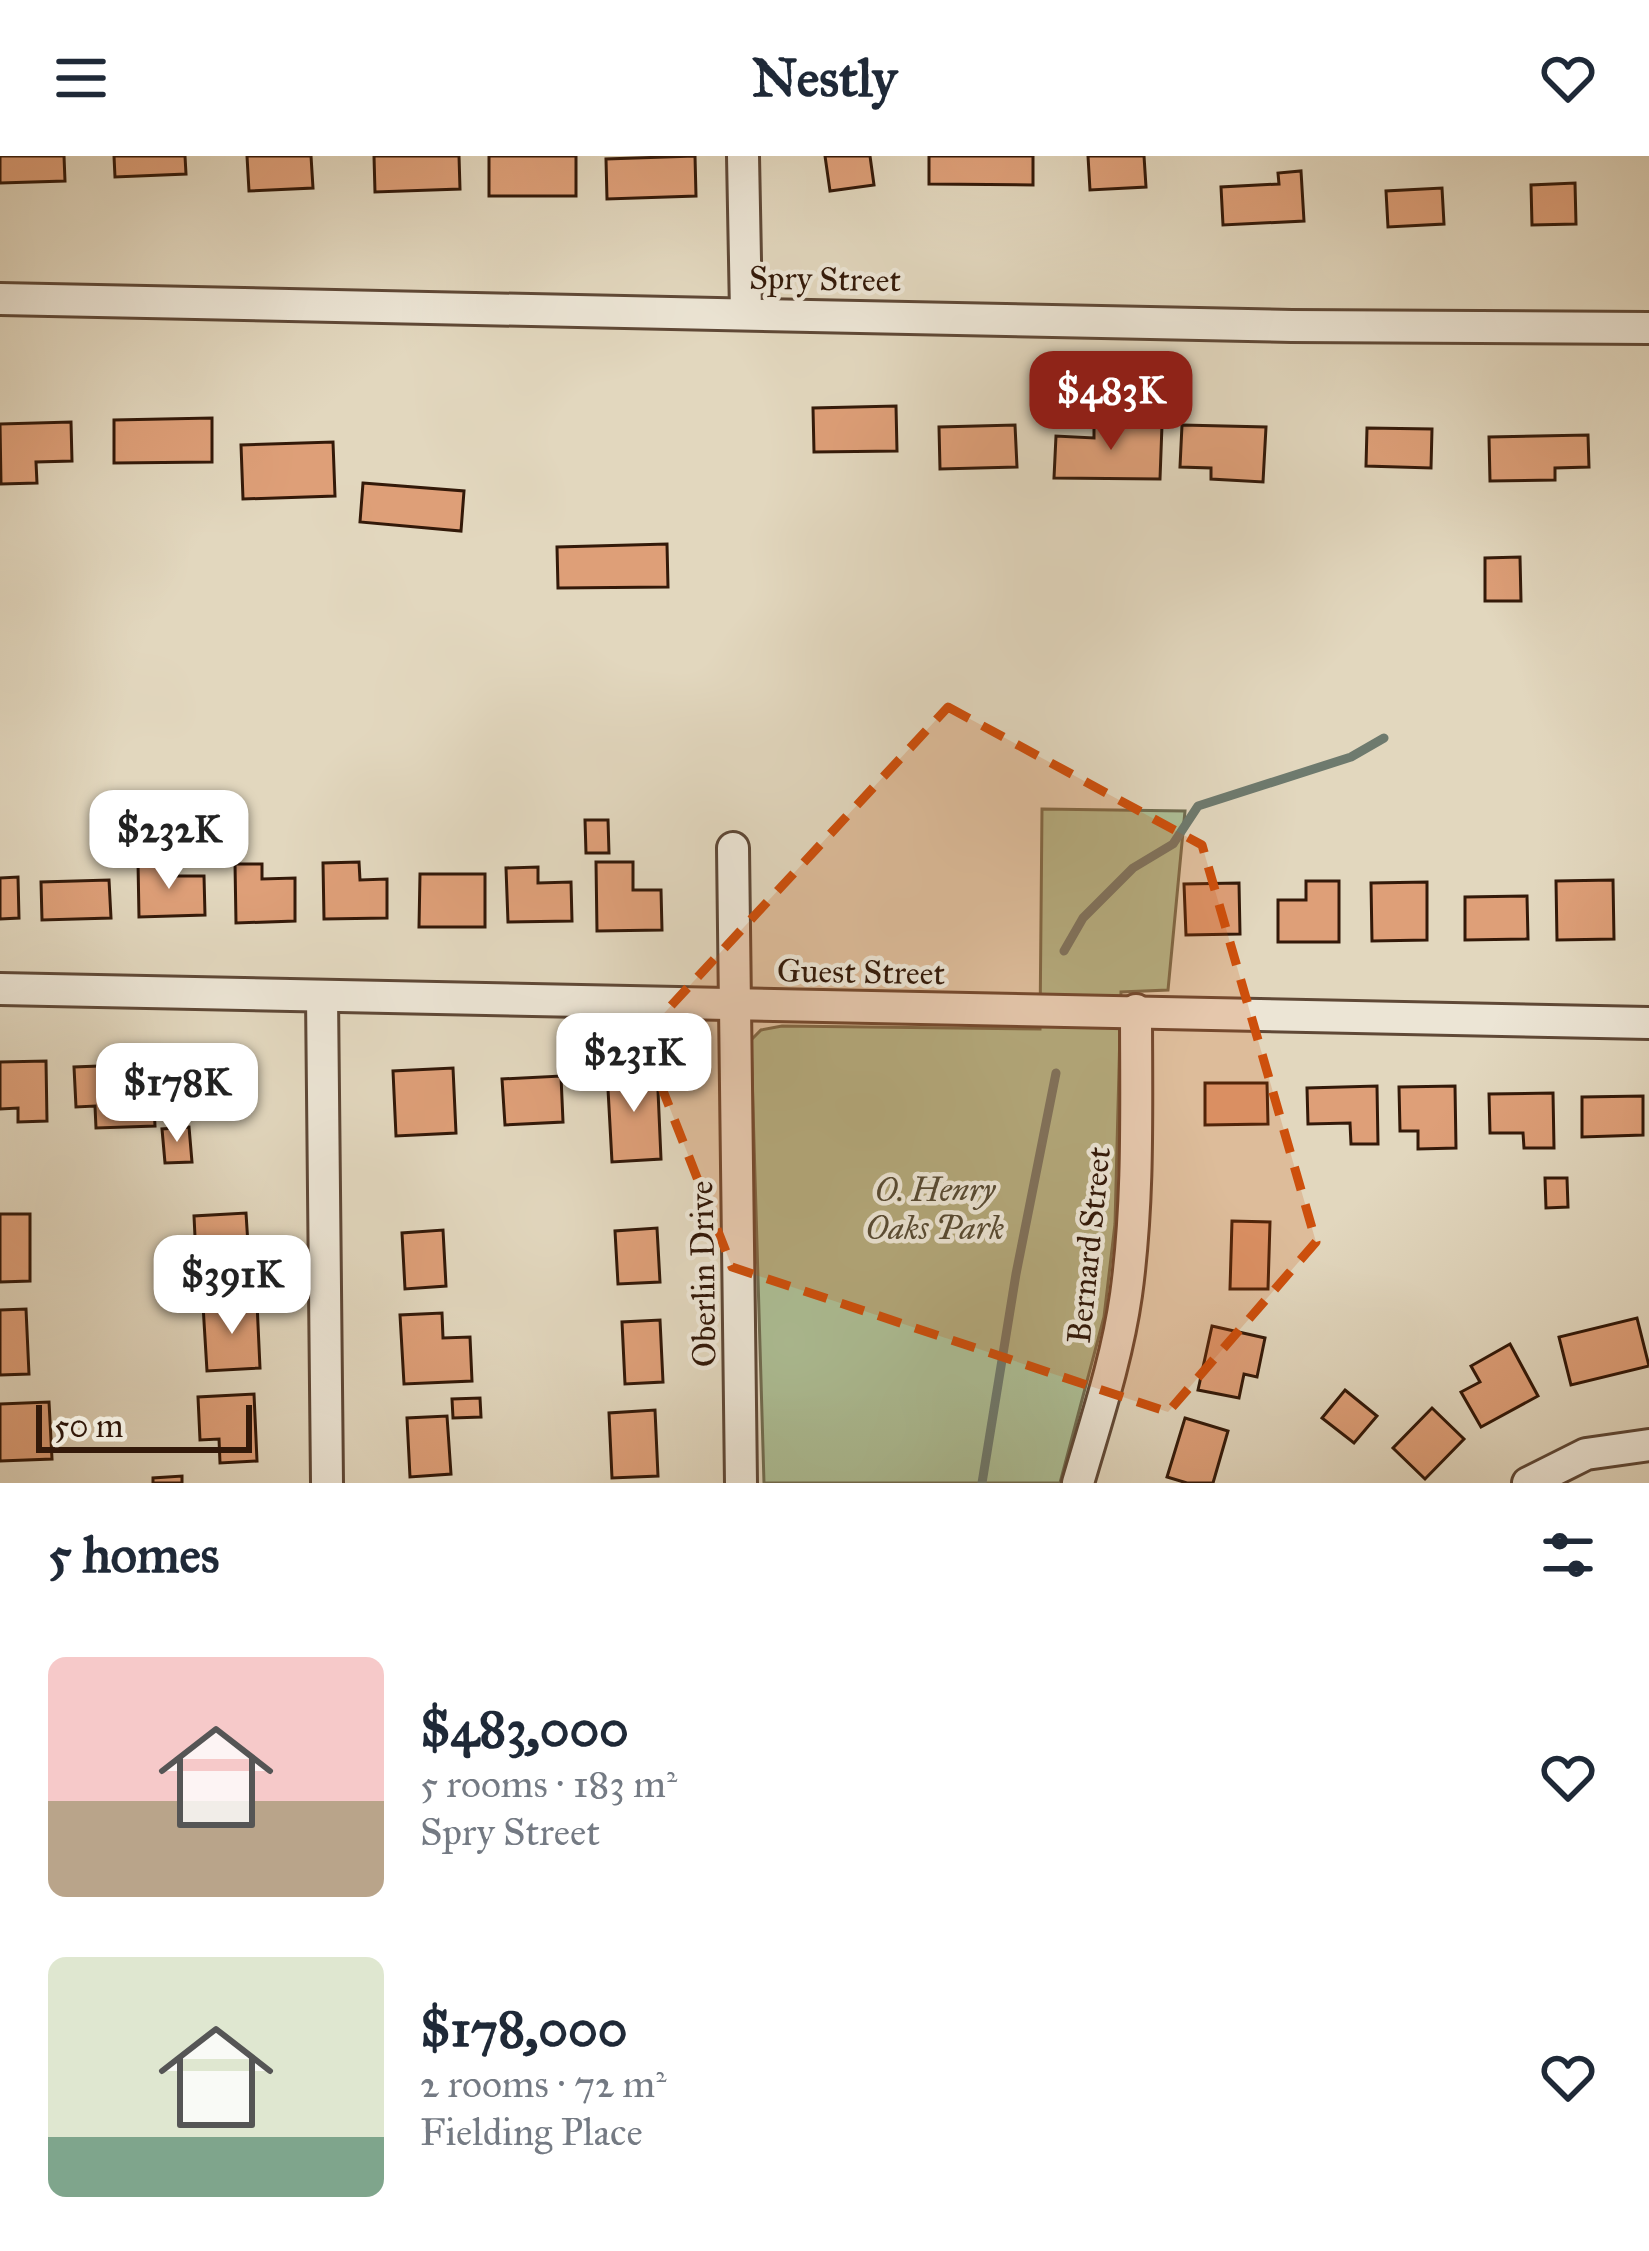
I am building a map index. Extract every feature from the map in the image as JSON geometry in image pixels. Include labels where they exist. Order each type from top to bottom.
[{"type":"street","points":[[743,156],[746,312]]},
{"type":"street","name":"Spry Street","points":[[0,299],[1292,326],[1649,328]]},
{"type":"street","name":"Oberlin Drive","points":[[734,848],[741,1483]]},
{"type":"street","name":"Guest Street","points":[[0,989],[1649,1023]]},
{"type":"street","points":[[322,996],[326,1483]]},
{"type":"street","name":"Bernard Street","points":[[1078,1483],[1109,1380],[1126,1298],[1136,1195],[1136,1010]]},
{"type":"street","points":[[1528,1483],[1586,1454],[1649,1444]]},
{"type":"highlighted area","points":[[948,707],[1202,845],[1316,1242],[1168,1412],[732,1267],[642,1037]]},
{"type":"green space","name":"O. Henry Oaks Park","points":[[1042,809],[1185,811],[1168,990],[1121,992],[1115,1224],[1104,1317],[1060,1483],[764,1483],[751,1040],[761,1030],[782,1026],[1040,1029]]},
{"type":"building","points":[[0,156],[64,156],[65,181],[0,183]]},
{"type":"building","points":[[114,156],[185,156],[186,174],[115,177]]},
{"type":"building","points":[[247,156],[311,156],[313,188],[249,191]]},
{"type":"building","points":[[374,156],[459,156],[460,189],[375,192]]},
{"type":"building","points":[[489,156],[576,156],[576,196],[489,196]]},
{"type":"building","points":[[695,156],[696,196],[607,199],[606,159]]},
{"type":"building","points":[[825,156],[870,156],[874,185],[830,191]]},
{"type":"building","points":[[929,156],[1033,156],[1033,185],[929,184]]},
{"type":"building","points":[[1088,156],[1144,156],[1146,187],[1090,190]]},
{"type":"building","points":[[1301,171],[1304,221],[1223,225],[1221,187],[1279,184],[1278,173]]},
{"type":"building","points":[[1575,183],[1576,224],[1532,225],[1531,185]]},
{"type":"building","points":[[1442,188],[1444,224],[1388,227],[1386,191]]},
{"type":"building","points":[[896,406],[897,451],[814,452],[813,408]]},
{"type":"building","points":[[212,418],[212,462],[114,463],[114,420]]},
{"type":"building","points":[[71,422],[72,461],[36,462],[37,483],[1,484],[0,424]]},
{"type":"building","points":[[1094,424],[1162,425],[1160,479],[1054,478],[1056,436],[1094,438]]},
{"type":"building","points":[[1015,425],[1017,467],[940,469],[939,427]]},
{"type":"building","points":[[1182,425],[1266,427],[1263,482],[1211,479],[1211,468],[1180,467]]},
{"type":"building","points":[[1367,428],[1432,429],[1431,468],[1366,466]]},
{"type":"building","points":[[1588,435],[1589,467],[1555,468],[1555,480],[1490,481],[1489,437]]},
{"type":"building","points":[[333,442],[335,496],[243,499],[241,445]]},
{"type":"building","points":[[363,483],[464,491],[461,531],[360,522]]},
{"type":"building","points":[[667,544],[668,587],[558,588],[557,547]]},
{"type":"building","points":[[1520,557],[1521,601],[1485,601],[1485,558]]},
{"type":"building","points":[[149,802],[150,851],[129,852],[127,804]]},
{"type":"building","points":[[585,820],[608,820],[609,853],[586,853]]},
{"type":"building","points":[[138,862],[173,862],[173,876],[204,876],[205,915],[139,917]]},
{"type":"building","points":[[359,862],[360,880],[387,879],[387,918],[324,919],[323,863]]},
{"type":"building","points":[[596,862],[633,862],[633,890],[661,890],[662,930],[597,931]]},
{"type":"building","points":[[235,864],[262,864],[262,879],[295,878],[295,921],[236,923]]},
{"type":"building","points":[[538,867],[538,883],[571,882],[572,921],[508,922],[506,868]]},
{"type":"building","points":[[420,874],[485,874],[485,927],[419,927]]},
{"type":"building","points":[[18,877],[19,918],[0,919],[0,878]]},
{"type":"building","points":[[109,880],[111,918],[42,920],[41,882]]},
{"type":"building","points":[[1613,880],[1614,939],[1557,940],[1556,881]]},
{"type":"building","points":[[1306,881],[1339,881],[1339,942],[1278,942],[1278,900],[1306,900]]},
{"type":"building","points":[[1427,882],[1427,940],[1372,941],[1371,883]]},
{"type":"building","points":[[1239,883],[1240,934],[1186,935],[1184,884]]},
{"type":"building","points":[[1527,896],[1528,939],[1465,940],[1465,897]]},
{"type":"building","points":[[247,1060],[250,1112],[185,1116],[182,1063]]},
{"type":"building","points":[[46,1061],[47,1121],[18,1122],[18,1108],[0,1109],[0,1062]]},
{"type":"building","points":[[152,1064],[155,1126],[96,1128],[95,1106],[76,1107],[74,1067]]},
{"type":"building","points":[[453,1068],[456,1133],[396,1136],[393,1071]]},
{"type":"building","points":[[657,1068],[661,1159],[612,1162],[607,1071]]},
{"type":"building","points":[[561,1076],[563,1122],[505,1125],[502,1079]]},
{"type":"building","points":[[1205,1083],[1267,1083],[1268,1124],[1205,1125]]},
{"type":"building","points":[[1377,1086],[1378,1144],[1351,1144],[1350,1123],[1308,1124],[1307,1088]]},
{"type":"building","points":[[1455,1086],[1456,1148],[1418,1149],[1418,1131],[1400,1131],[1399,1087]]},
{"type":"building","points":[[1553,1093],[1554,1148],[1524,1148],[1523,1133],[1490,1133],[1489,1094]]},
{"type":"building","points":[[1643,1096],[1643,1135],[1582,1137],[1582,1097]]},
{"type":"building","points":[[189,1127],[192,1162],[165,1163],[162,1129]]},
{"type":"building","points":[[1545,1178],[1567,1178],[1568,1207],[1546,1208]]},
{"type":"building","points":[[246,1213],[250,1276],[197,1278],[194,1216]]},
{"type":"building","points":[[0,1214],[30,1214],[30,1281],[0,1282]]},
{"type":"building","points":[[1232,1221],[1270,1222],[1268,1289],[1230,1289]]},
{"type":"building","points":[[657,1228],[660,1282],[618,1284],[615,1231]]},
{"type":"building","points":[[443,1230],[446,1286],[405,1289],[402,1233]]},
{"type":"building","points":[[257,1303],[260,1368],[207,1371],[203,1305]]},
{"type":"building","points":[[26,1309],[29,1374],[0,1375],[0,1310]]},
{"type":"building","points":[[442,1313],[443,1338],[470,1337],[472,1381],[404,1384],[400,1315]]},
{"type":"building","points":[[1637,1318],[1649,1366],[1571,1385],[1559,1337]]},
{"type":"building","points":[[660,1320],[663,1382],[625,1384],[622,1322]]},
{"type":"building","points":[[1212,1326],[1265,1338],[1257,1377],[1244,1374],[1239,1398],[1198,1390]]},
{"type":"building","points":[[1510,1344],[1538,1396],[1481,1427],[1461,1392],[1480,1382],[1471,1366]]},
{"type":"building","points":[[1345,1390],[1377,1416],[1354,1443],[1322,1418]]},
{"type":"building","points":[[254,1394],[257,1461],[220,1463],[219,1439],[200,1440],[198,1397]]},
{"type":"building","points":[[480,1398],[481,1417],[453,1418],[452,1399]]},
{"type":"building","points":[[49,1402],[52,1459],[0,1461],[0,1404]]},
{"type":"building","points":[[1432,1408],[1464,1439],[1425,1479],[1393,1448]]},
{"type":"building","points":[[655,1410],[658,1476],[612,1478],[609,1413]]},
{"type":"building","points":[[447,1416],[451,1474],[410,1477],[407,1418]]},
{"type":"building","points":[[1185,1418],[1228,1431],[1213,1483],[1167,1477]]},
{"type":"building","points":[[182,1476],[182,1483],[153,1483],[153,1478]]},
{"type":"waterway","points":[[1064,951],[1083,918],[1133,868],[1173,844],[1198,806],[1351,757],[1384,738]]},
{"type":"waterway","points":[[982,1483],[1016,1274],[1056,1073]]}]
